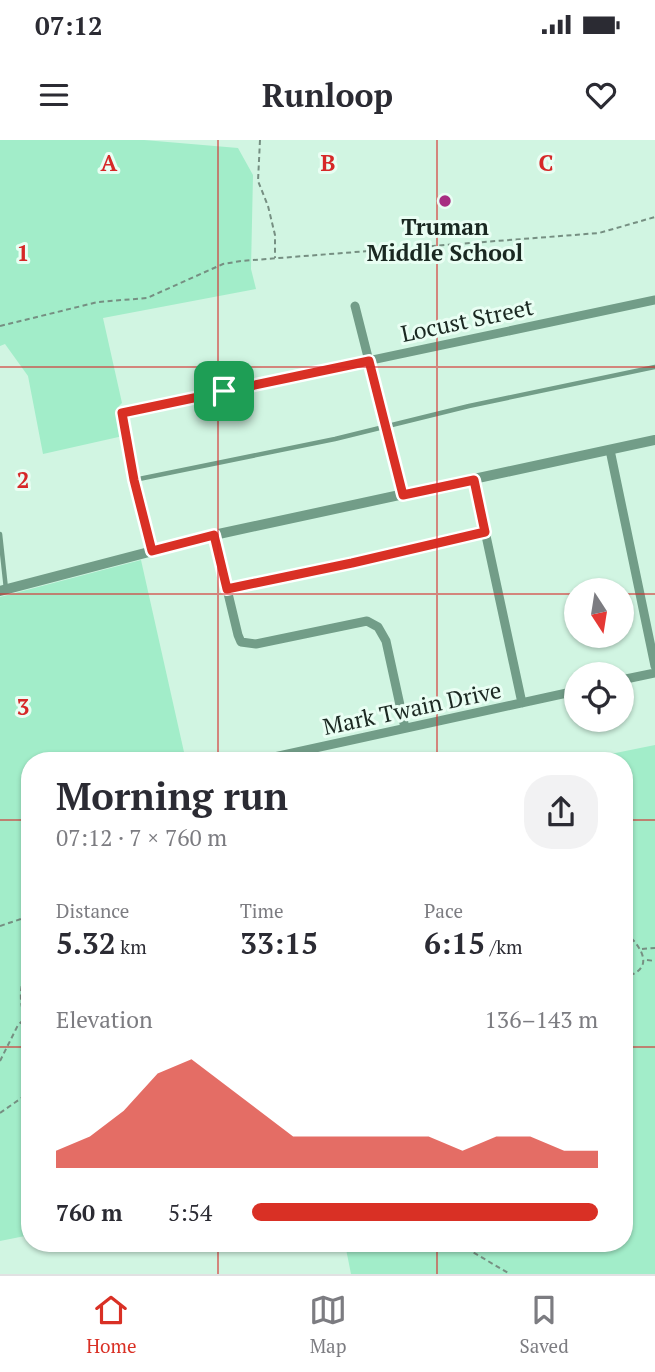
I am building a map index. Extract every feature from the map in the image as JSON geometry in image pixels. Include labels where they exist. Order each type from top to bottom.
[{"type":"street","name":"Locust Street","points":[[134,480],[122,413],[655,300]]},
{"type":"street","points":[[355,306],[403,495]]},
{"type":"street","points":[[3,591],[214,535],[655,440]]},
{"type":"street","points":[[610,450],[655,666]]},
{"type":"street","points":[[134,480],[152,551]]},
{"type":"street","points":[[474,480],[522,703]]},
{"type":"street","points":[[214,535],[237,635],[241,642],[247,644],[367,621],[378,627],[386,641],[405,728]]},
{"type":"street","points":[[634,677],[655,673]]},
{"type":"street","name":"Mark Twain Drive","points":[[297,752],[564,694]]},
{"type":"lane","points":[[134,480],[655,367]]},
{"type":"lane","points":[[227,589],[485,532]]},
{"type":"lane","points":[[0,534],[3,591]]},
{"type":"path","points":[[260,140],[258,181],[272,226],[275,258]]},
{"type":"path","points":[[0,326],[98,302],[147,298],[223,264],[599,233],[655,218]]},
{"type":"path","points":[[0,926],[21,919]]},
{"type":"path","points":[[633,940],[646,960],[644,969],[633,975]]},
{"type":"path","points":[[641,949],[655,948]]},
{"type":"path","points":[[646,960],[655,961]]},
{"type":"path","points":[[0,1061],[21,1022]]},
{"type":"path","points":[[0,1113],[21,1098]]},
{"type":"path","points":[[473,1252],[510,1274]]},
{"type":"green space","points":[[0,140],[144,140],[238,148],[253,175],[251,269],[256,289],[103,318],[122,403],[117,408],[123,436],[43,454],[28,376],[5,344],[0,346]]},
{"type":"green space","points":[[141,560],[184,752],[21,752],[21,1237],[0,1241],[0,597]]},
{"type":"green space","points":[[655,745],[655,1274],[351,1274],[347,1252],[633,1252],[633,752],[620,752]]},
{"type":"place","name":"Truman Middle School","points":[[445,201]]},
{"type":"route","points":[[369,361],[403,495],[474,480],[485,532],[227,589],[214,535],[152,551],[134,480],[122,413],[224,391],[369,361]]}]
